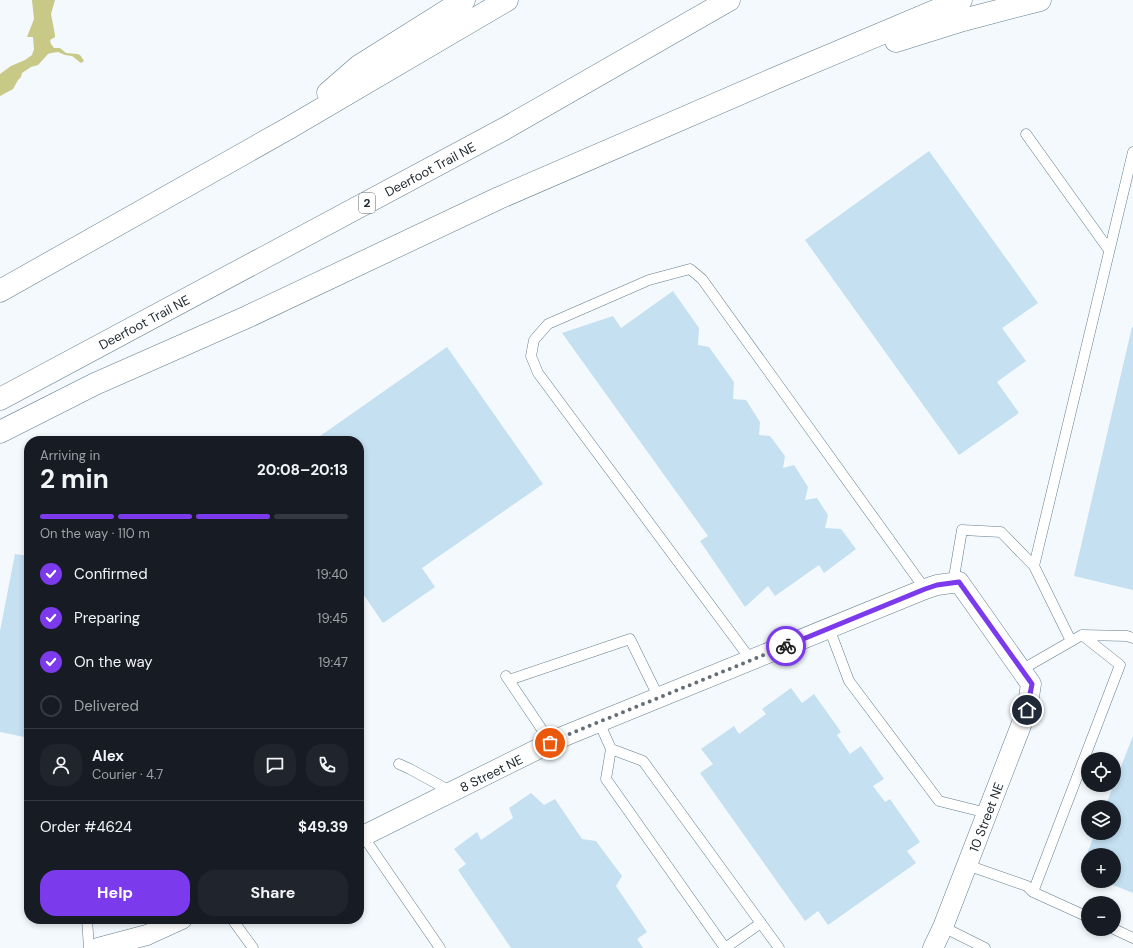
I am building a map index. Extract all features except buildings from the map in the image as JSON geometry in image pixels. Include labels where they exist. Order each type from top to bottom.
[{"type":"highway","points":[[289,128],[359,66],[464,0]]},
{"type":"highway","points":[[0,291],[289,128],[507,0]]},
{"type":"highway","name":"Deerfoot Trail NE","points":[[0,399],[504,129],[729,0]]},
{"type":"highway","points":[[0,432],[95,384],[247,318],[499,198],[961,0]]},
{"type":"highway","points":[[776,78],[963,20],[1040,0]]},
{"type":"street","name":"8 Street NE","points":[[364,836],[550,743],[925,589],[937,585],[956,582]]},
{"type":"street","points":[[956,582],[1026,677]]},
{"type":"street","name":"10 Street NE","points":[[933,948],[943,927],[1027,710],[1026,677]]},
{"type":"street","points":[[98,948],[147,935],[171,924]]},
{"type":"lane","points":[[1026,134],[1109,250]]},
{"type":"lane","points":[[1034,566],[1133,152]]},
{"type":"lane","points":[[751,660],[538,373],[531,356],[534,340],[548,324],[649,280],[690,269],[702,279],[925,589]]},
{"type":"lane","points":[[956,582],[962,530],[1001,532],[1034,566],[1071,641]]},
{"type":"lane","points":[[829,628],[849,681],[939,801],[987,813]]},
{"type":"lane","points":[[1033,892],[1120,665],[1082,635]]},
{"type":"lane","points":[[1026,677],[1071,641],[1082,635],[1127,636],[1133,638]]},
{"type":"lane","points":[[550,743],[508,678],[630,639],[659,698]]},
{"type":"lane","points":[[600,722],[611,749],[606,779],[725,948],[761,923]]},
{"type":"lane","points":[[611,749],[643,761],[779,948]]},
{"type":"lane","points":[[399,764],[452,792]]},
{"type":"lane","points":[[364,841],[440,948]]},
{"type":"lane","points":[[967,865],[1027,886],[1033,892],[1081,914]]},
{"type":"lane","points":[[87,924],[89,948]]},
{"type":"lane","points":[[236,924],[253,948]]},
{"type":"lane","points":[[943,927],[985,948]]},
{"type":"lane","points":[[1121,932],[1133,938]]},
{"type":"shaded area","points":[[32,0],[55,0],[51,14],[55,37],[50,40],[51,44],[54,48],[60,48],[66,53],[80,55],[84,61],[81,63],[72,56],[58,52],[48,54],[38,65],[31,67],[22,73],[13,89],[0,96],[0,74],[11,66],[32,55],[34,49],[33,37],[27,37],[34,19]]},
{"type":"way so far","points":[[550,743],[786,646]]},
{"type":"route","points":[[786,646],[925,589],[937,585],[959,582],[1032,684],[1027,710]]}]
